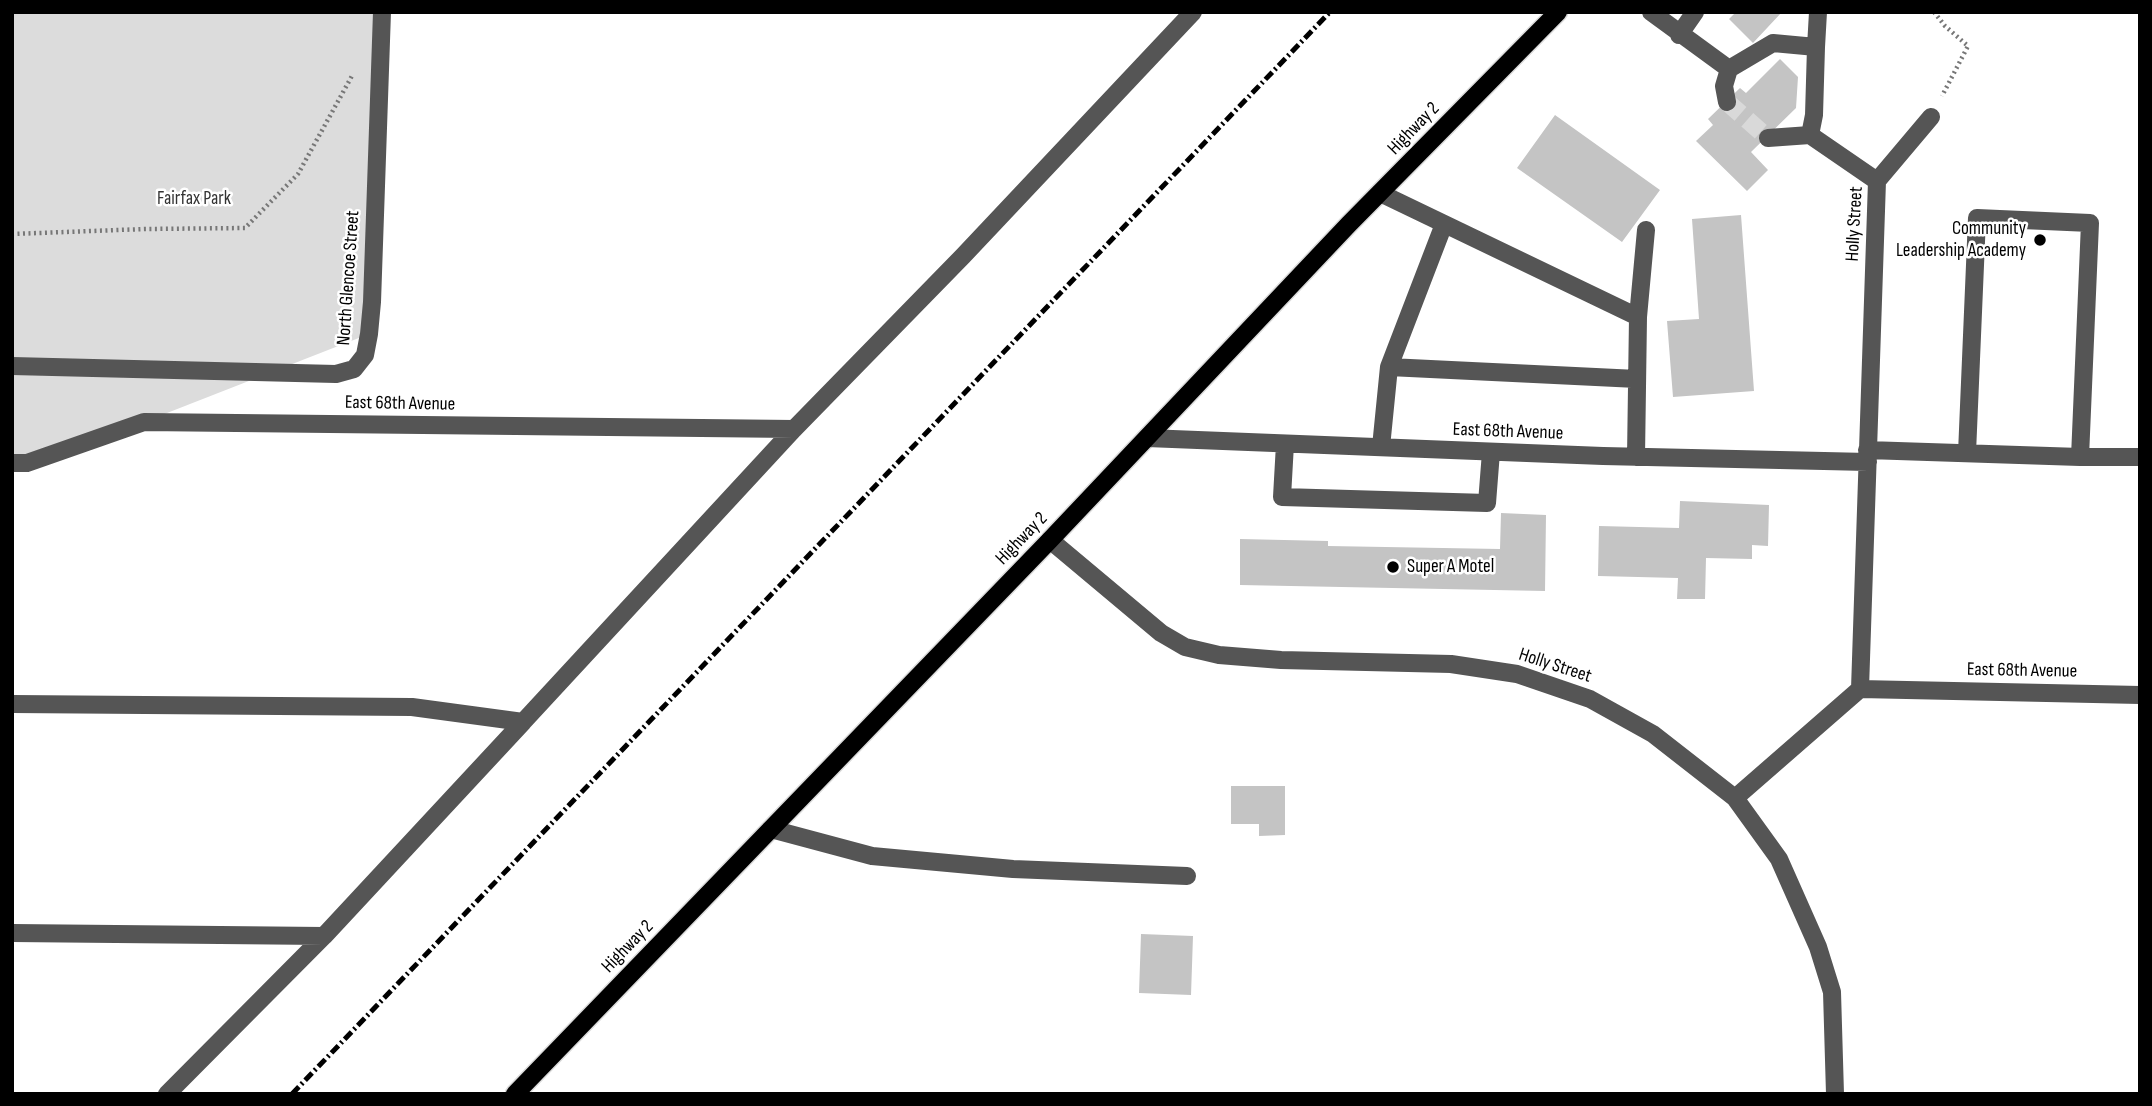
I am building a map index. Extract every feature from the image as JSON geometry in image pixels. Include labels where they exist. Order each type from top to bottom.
[{"type":"main road","name":"Highway 2","points":[[515,1094],[1050,540],[1380,193],[1558,12]]},
{"type":"street","name":"North Glencoe Street","points":[[12,366],[336,374],[354,369],[365,355],[372,302],[382,12]]},
{"type":"street","points":[[167,1094],[324,936],[794,429],[963,256],[1193,12]]},
{"type":"street","points":[[1651,12],[1729,69]]},
{"type":"street","points":[[1679,35],[1695,12]]},
{"type":"street","points":[[1810,135],[1814,115],[1818,12]]},
{"type":"street","points":[[1727,102],[1724,86],[1729,69],[1773,43],[1816,47]]},
{"type":"street","name":"Holly Street","points":[[1860,688],[1877,181],[1931,117]]},
{"type":"street","points":[[1768,138],[1810,135],[1877,181]]},
{"type":"street","points":[[1380,193],[1638,317]]},
{"type":"street","points":[[1967,453],[1977,218],[2090,223],[2080,457]]},
{"type":"street","points":[[1381,447],[1389,367],[1444,224]]},
{"type":"street","points":[[1636,457],[1638,317],[1646,230]]},
{"type":"street","points":[[1389,367],[1637,379]]},
{"type":"street","name":"East 68th Avenue","points":[[12,463],[27,463],[144,422],[794,429]]},
{"type":"street","name":"East 68th Avenue","points":[[1147,438],[1636,457],[1967,453],[2140,457]]},
{"type":"street","points":[[1285,443],[1282,497],[1487,503],[1490,452]]},
{"type":"street","name":"Holly Street","points":[[1050,540],[1161,633],[1185,647],[1219,655],[1281,660],[1451,664],[1517,674],[1590,699],[1653,734],[1735,798],[1779,859],[1818,947],[1832,992],[1835,1094]]},
{"type":"street","points":[[1735,798],[1860,688]]},
{"type":"street","name":"East 68th Avenue","points":[[1860,688],[2140,695]]},
{"type":"street","points":[[12,704],[412,707],[523,722]]},
{"type":"street","points":[[771,829],[872,856],[1013,869],[1187,876]]},
{"type":"street","points":[[12,933],[324,936]]},
{"type":"path","points":[[1931,117],[1968,46],[1945,26],[1934,12]]},
{"type":"path","points":[[12,234],[245,228],[298,174],[356,68]]},
{"type":"green space","name":"Fairfax Park","points":[[12,12],[382,12],[369,334],[144,422],[12,463]]},
{"type":"building","points":[[1736,12],[1782,12],[1753,43],[1729,19]]},
{"type":"building","points":[[1780,59],[1798,77],[1796,108],[1751,152],[1768,170],[1747,191],[1696,141],[1713,125],[1708,119],[1740,88],[1746,93]]},
{"type":"building","points":[[1555,115],[1660,190],[1622,242],[1517,168]]},
{"type":"building","points":[[1741,215],[1754,391],[1673,397],[1667,321],[1699,319],[1692,219]]},
{"type":"building","points":[[1680,501],[1769,505],[1768,546],[1752,545],[1752,559],[1706,558],[1705,599],[1677,599],[1678,578],[1598,576],[1599,526],[1679,528]]},
{"type":"building","name":"Super A Motel","points":[[1501,513],[1546,515],[1545,591],[1240,585],[1240,539],[1328,541],[1328,546],[1500,549]]},
{"type":"building","points":[[1231,786],[1285,786],[1285,835],[1259,836],[1259,824],[1231,824]]},
{"type":"building","points":[[1141,934],[1193,936],[1191,995],[1139,993]]},
{"type":"tunnel","points":[[1727,102],[1768,138]]},
{"type":"railway","points":[[292,1094],[1330,12]]},
{"type":"place","name":"Community Leadership Academy","points":[[2040,240]]},
{"type":"place","name":"Super A Motel","points":[[1393,567]]}]
